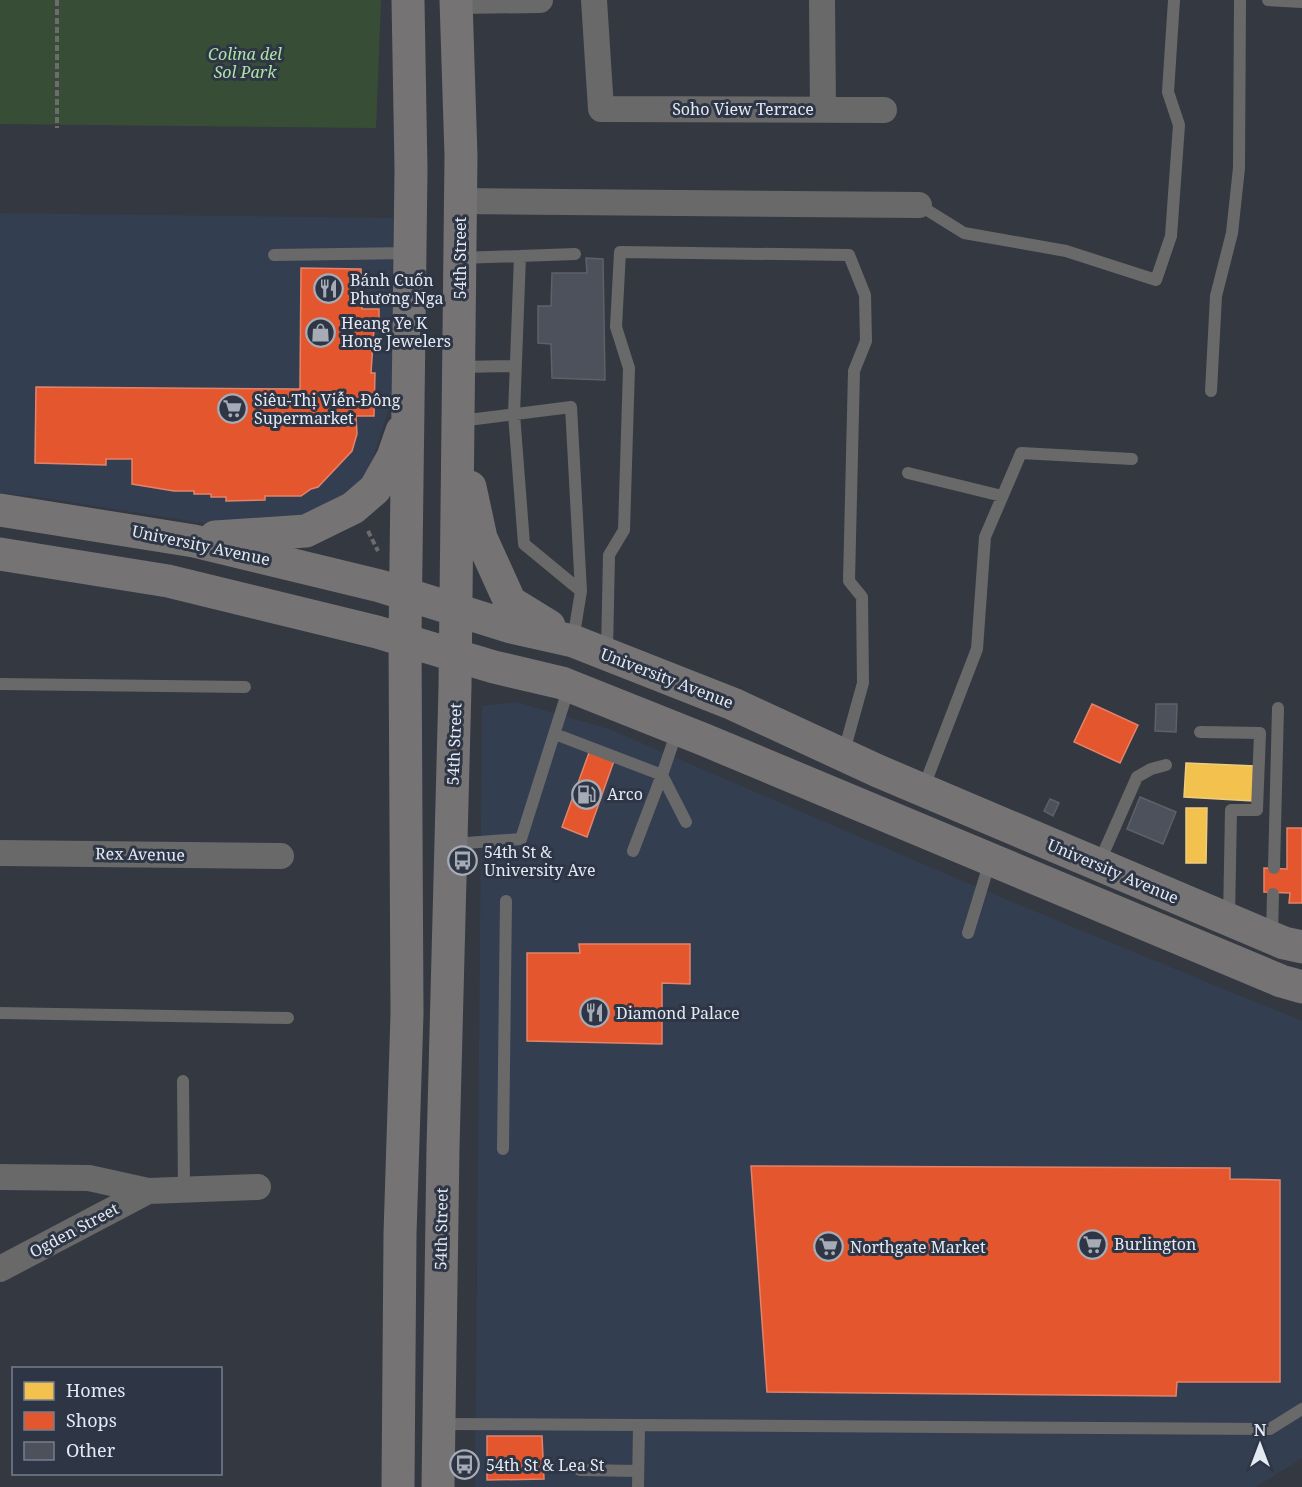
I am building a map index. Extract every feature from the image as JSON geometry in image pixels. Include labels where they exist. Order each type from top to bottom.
[{"type":"main road","points":[[398,1487],[400,1234],[407,990],[405,594],[410,253],[408,0]]},
{"type":"main road","name":"54th Street","points":[[438,1487],[459,422],[461,156],[456,0]]},
{"type":"main road","points":[[194,541],[223,535],[306,531],[353,508],[375,489],[393,457],[408,415]]},
{"type":"main road","points":[[459,422],[481,538],[510,602],[573,641]]},
{"type":"main road","name":"University Avenue","points":[[0,510],[194,541],[405,594],[511,627],[573,641],[733,704],[923,790],[1229,920],[1287,942]]},
{"type":"main road","points":[[0,554],[168,581],[405,639],[570,686],[1281,981],[1302,987]]},
{"type":"main road","points":[[405,1069],[417,1117],[424,1132],[443,1148]]},
{"type":"street","points":[[456,0],[540,0]]},
{"type":"street","name":"Soho View Terrace","points":[[594,0],[601,108],[884,110]]},
{"type":"street","points":[[822,0],[824,109]]},
{"type":"street","points":[[460,201],[919,206]]},
{"type":"street","name":"Rex Avenue","points":[[0,853],[281,856]]},
{"type":"street","points":[[0,1177],[89,1178],[148,1191],[258,1187]]},
{"type":"street","name":"Ogden Street","points":[[0,1269],[148,1191]]},
{"type":"lane","points":[[919,206],[964,233],[1066,250],[1156,280],[1171,236],[1179,124],[1168,92],[1174,0]]},
{"type":"lane","points":[[1211,391],[1216,296],[1232,233],[1239,168],[1240,0]]},
{"type":"lane","points":[[1268,0],[1302,2]]},
{"type":"lane","points":[[607,655],[609,555],[624,531],[629,368],[616,327],[620,252],[849,255],[865,295],[866,342],[854,371],[849,581],[862,597],[863,683],[843,755]]},
{"type":"lane","points":[[274,255],[410,253]]},
{"type":"lane","points":[[460,258],[575,254]]},
{"type":"lane","points":[[520,256],[514,414],[524,544],[581,591]]},
{"type":"lane","points":[[459,367],[516,366]]},
{"type":"lane","points":[[459,422],[571,408],[581,591],[573,641]]},
{"type":"lane","points":[[923,790],[976,649],[985,537],[1021,453],[1132,459]]},
{"type":"lane","points":[[908,473],[1002,496]]},
{"type":"lane","points":[[0,684],[245,687]]},
{"type":"lane","points":[[451,844],[521,839],[570,686]]},
{"type":"lane","points":[[1274,868],[1278,708]]},
{"type":"lane","points":[[633,851],[678,729]]},
{"type":"lane","points":[[1200,732],[1260,733],[1257,810],[1231,810],[1229,920]]},
{"type":"lane","points":[[555,734],[662,775],[686,822]]},
{"type":"lane","points":[[1098,864],[1137,777],[1151,769],[1166,765]]},
{"type":"lane","points":[[968,933],[990,860]]},
{"type":"lane","points":[[1273,894],[1287,942]]},
{"type":"lane","points":[[503,1149],[506,901]]},
{"type":"lane","points":[[0,1013],[288,1018]]},
{"type":"lane","points":[[183,1081],[184,1188]]},
{"type":"lane","points":[[439,1424],[1270,1429],[1302,1409]]},
{"type":"lane","points":[[638,1487],[639,1425]]},
{"type":"lane","points":[[580,1470],[638,1471]]},
{"type":"path","points":[[57,0],[57,128]]},
{"type":"path","points":[[365,526],[382,561]]},
{"type":"shaded area","points":[[0,213],[393,218],[392,400],[367,476],[307,524],[222,526],[0,493]]},
{"type":"shaded area","points":[[516,702],[609,729],[1005,899],[1302,1021],[1302,1458],[1256,1487],[475,1487],[482,706]]},
{"type":"green space","name":"Colina del Sol Park","points":[[0,0],[381,0],[376,128],[0,124]]},
{"type":"building: Homes","points":[[1186,763],[1255,766],[1253,801],[1184,797]]},
{"type":"building: Homes","points":[[1186,808],[1207,808],[1206,863],[1186,863]]},
{"type":"building: Shops","points":[[301,268],[361,269],[362,309],[379,309],[379,328],[374,328],[371,373],[375,373],[374,416],[356,416],[357,434],[352,451],[318,487],[301,496],[265,496],[265,500],[226,501],[226,497],[211,497],[211,494],[194,494],[194,491],[174,491],[132,484],[132,459],[106,459],[106,465],[35,463],[36,387],[300,389]]},
{"type":"building: Shops","points":[[1092,704],[1138,725],[1120,763],[1074,742]]},
{"type":"building: Shops","points":[[590,750],[615,758],[587,837],[562,827]]},
{"type":"building: Shops","points":[[1287,828],[1302,828],[1302,903],[1289,903],[1290,893],[1264,892],[1264,868],[1287,869]]},
{"type":"building: Shops","name":"Diamond Palace","points":[[579,944],[690,944],[690,984],[662,983],[662,1044],[527,1041],[527,953],[580,953]]},
{"type":"building: Shops","points":[[751,1166],[1230,1168],[1230,1179],[1280,1180],[1280,1382],[1177,1382],[1176,1396],[767,1392]]},
{"type":"building: Shops","points":[[487,1436],[542,1436],[544,1479],[487,1480]]},
{"type":"building: Other","points":[[586,258],[603,259],[605,380],[552,378],[551,344],[538,343],[538,306],[551,306],[552,273],[587,273]]},
{"type":"building: Other","points":[[1156,704],[1177,704],[1176,732],[1155,731]]},
{"type":"building: Other","points":[[1140,797],[1176,812],[1163,844],[1127,829]]},
{"type":"building: Other","points":[[1050,799],[1059,803],[1053,816],[1044,811]]},
{"type":"place","name":"Bánh Cuốn Phương Nga","points":[[329,289]]},
{"type":"place","name":"Heang Ye K Hong Jewelers","points":[[320,332]]},
{"type":"place","name":"Siêu-Thị Viễn-Đông Supermarket","points":[[233,409]]},
{"type":"place","name":"Arco","points":[[586,794]]},
{"type":"place","name":"54th St & University Ave","points":[[463,861]]},
{"type":"place","name":"Diamond Palace","points":[[595,1013]]},
{"type":"place","name":"Burlington","points":[[1093,1244]]},
{"type":"place","name":"Northgate Market","points":[[829,1247]]},
{"type":"place","name":"54th St & Lea St","points":[[465,1465]]}]
